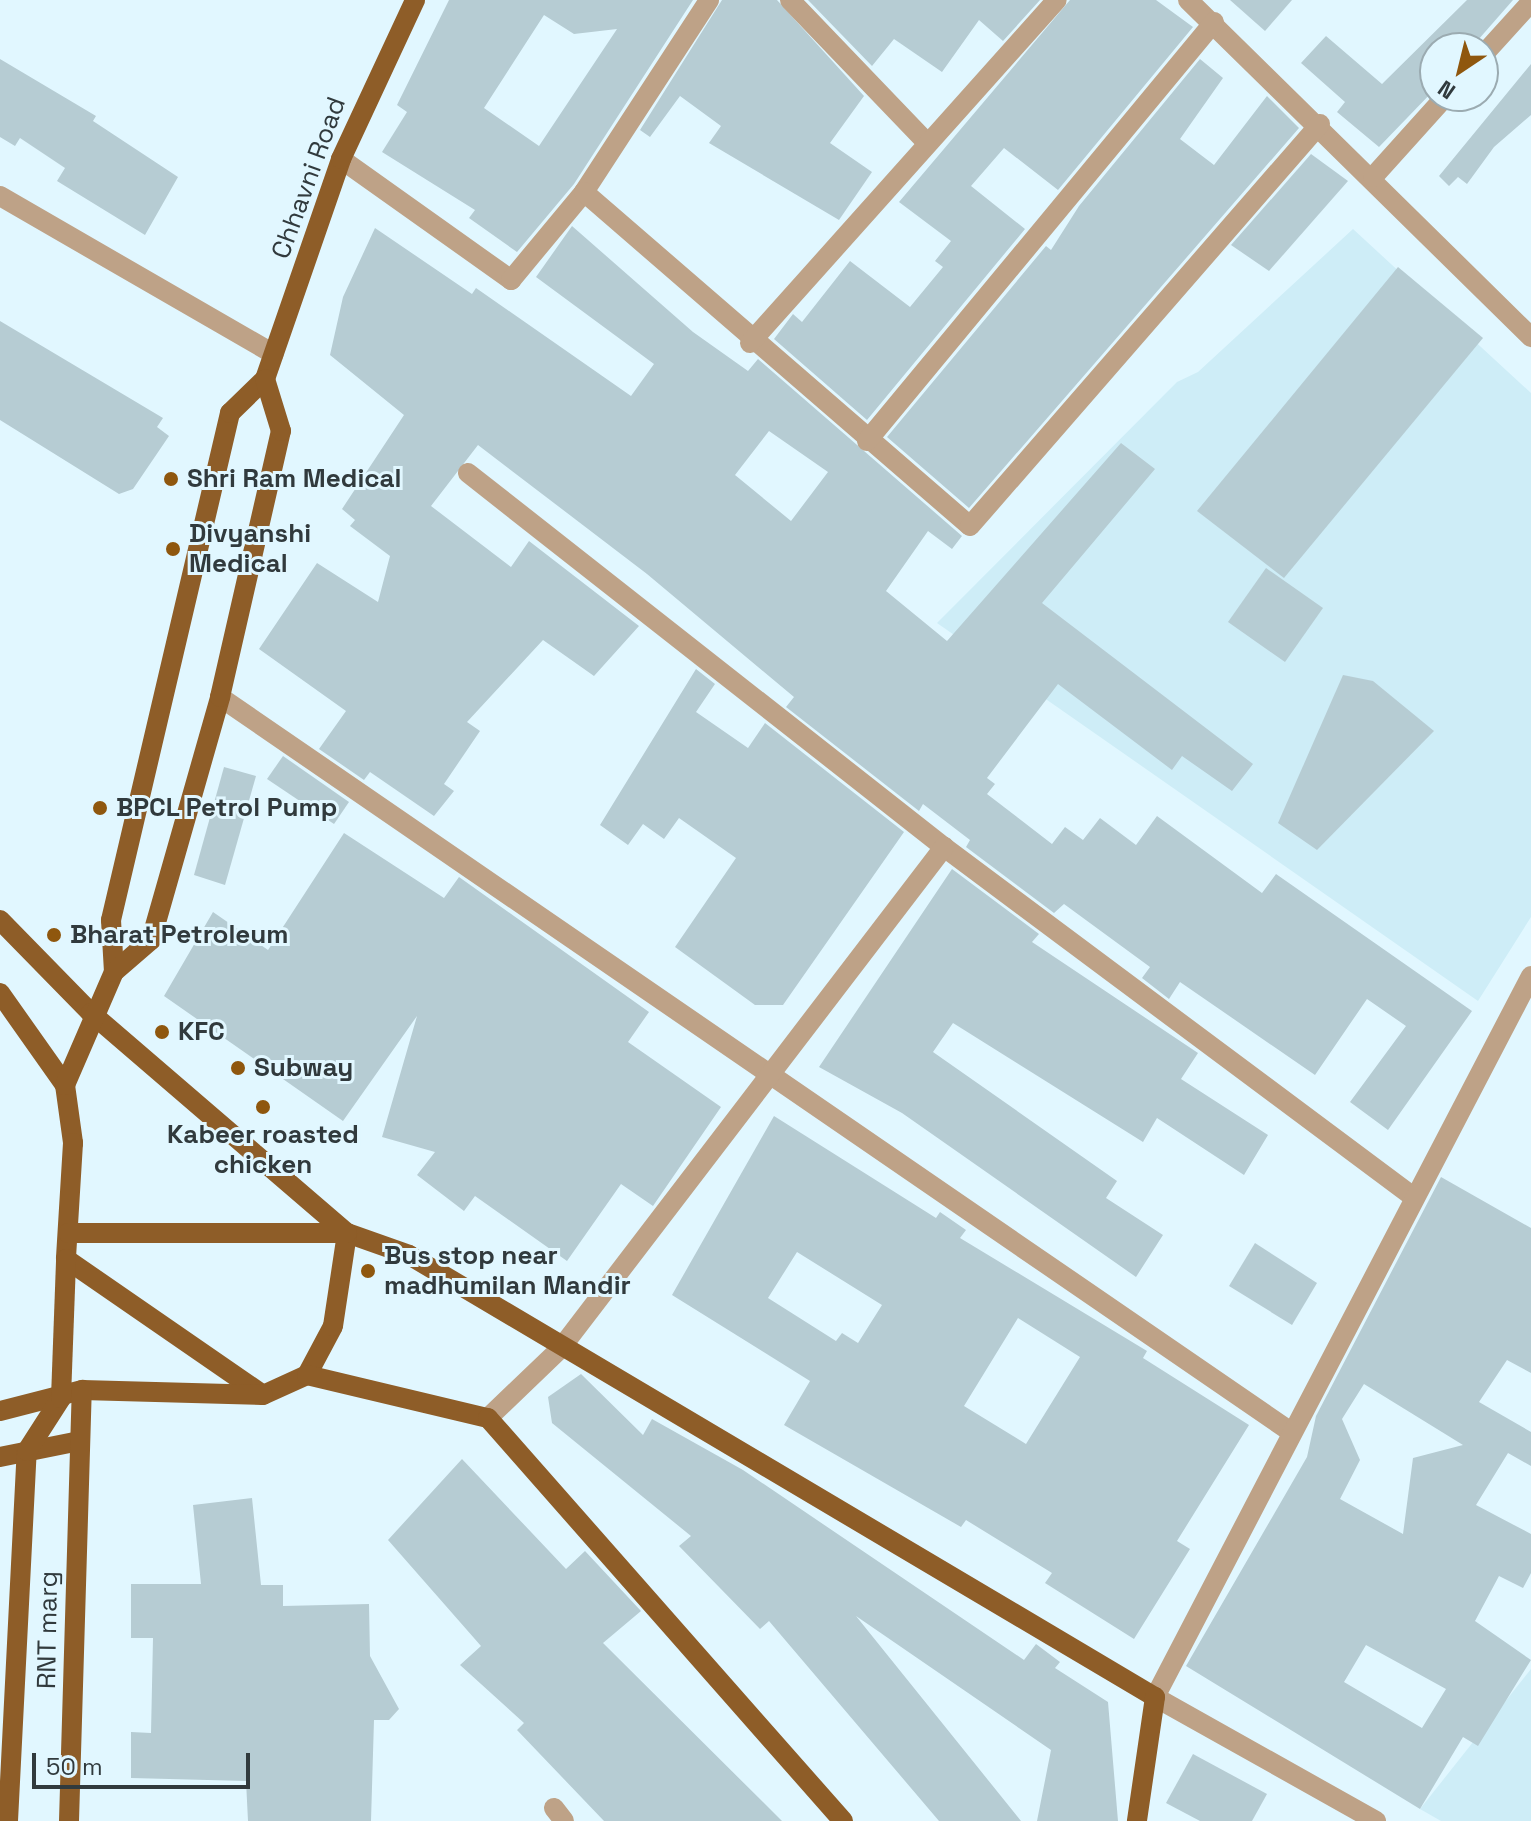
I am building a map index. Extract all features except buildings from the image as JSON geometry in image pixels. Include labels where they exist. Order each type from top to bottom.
[{"type":"main road","name":"Chhavni Road","points":[[265,379],[341,159],[415,0]]},
{"type":"main road","points":[[65,1085],[91,1013],[114,972],[151,940],[220,697],[281,431],[265,379],[230,413],[111,920],[114,972]]},
{"type":"main road","points":[[0,920],[91,1013],[347,1233]]},
{"type":"main road","points":[[0,993],[65,1085],[73,1143],[61,1398],[27,1451]]},
{"type":"main road","points":[[68,1233],[347,1233],[409,1255],[561,1348],[1155,1697],[1137,1821]]},
{"type":"main road","points":[[0,1411],[61,1398],[82,1390],[263,1395],[307,1375],[333,1326],[347,1233]]},
{"type":"main road","points":[[66,1259],[263,1395]]},
{"type":"main road","points":[[307,1375],[488,1418],[843,1821]]},
{"type":"main road","name":"RNT marg","points":[[69,1821],[82,1390]]},
{"type":"main road","points":[[0,1457],[79,1441]]},
{"type":"main road","name":"RNT marg","points":[[8,1821],[27,1451]]},
{"type":"street","points":[[341,159],[503,279],[518,276],[584,192],[709,0]]},
{"type":"street","points":[[750,343],[926,142],[1057,0]]},
{"type":"street","points":[[1188,0],[1320,124],[1531,337]]},
{"type":"street","points":[[794,1],[926,142]]},
{"type":"street","points":[[1499,37],[1531,2]]},
{"type":"street","points":[[867,441],[1214,22]]},
{"type":"street","points":[[1373,177],[1432,112]]},
{"type":"street","points":[[584,192],[750,343],[970,526],[1320,124]]},
{"type":"street","points":[[0,196],[274,354]]},
{"type":"street","points":[[468,473],[944,847],[1412,1196]]},
{"type":"street","points":[[220,697],[768,1076],[1291,1432]]},
{"type":"street","points":[[488,1418],[561,1348],[944,847]]},
{"type":"street","points":[[1376,1821],[1155,1697],[1412,1196],[1531,976]]},
{"type":"shaded area","points":[[1353,229],[1531,393],[1531,917],[1478,1001],[937,623],[1177,382],[1198,372]]},
{"type":"shaded area","points":[[1531,1669],[1531,1821],[1441,1821],[1420,1809]]},
{"type":"place","name":"Shri Ram Medical","points":[[171,479]]},
{"type":"place","name":"Divyanshi Medical","points":[[173,549]]},
{"type":"place","name":"BPCL Petrol Pump","points":[[100,808]]},
{"type":"place","name":"Bharat Petroleum","points":[[54,935]]},
{"type":"place","name":"KFC","points":[[162,1032]]},
{"type":"place","name":"Subway","points":[[238,1068]]},
{"type":"place","name":"Kabeer roasted chicken","points":[[263,1107]]},
{"type":"place","name":"Bus stop near madhumilan Mandir","points":[[368,1271]]}]
